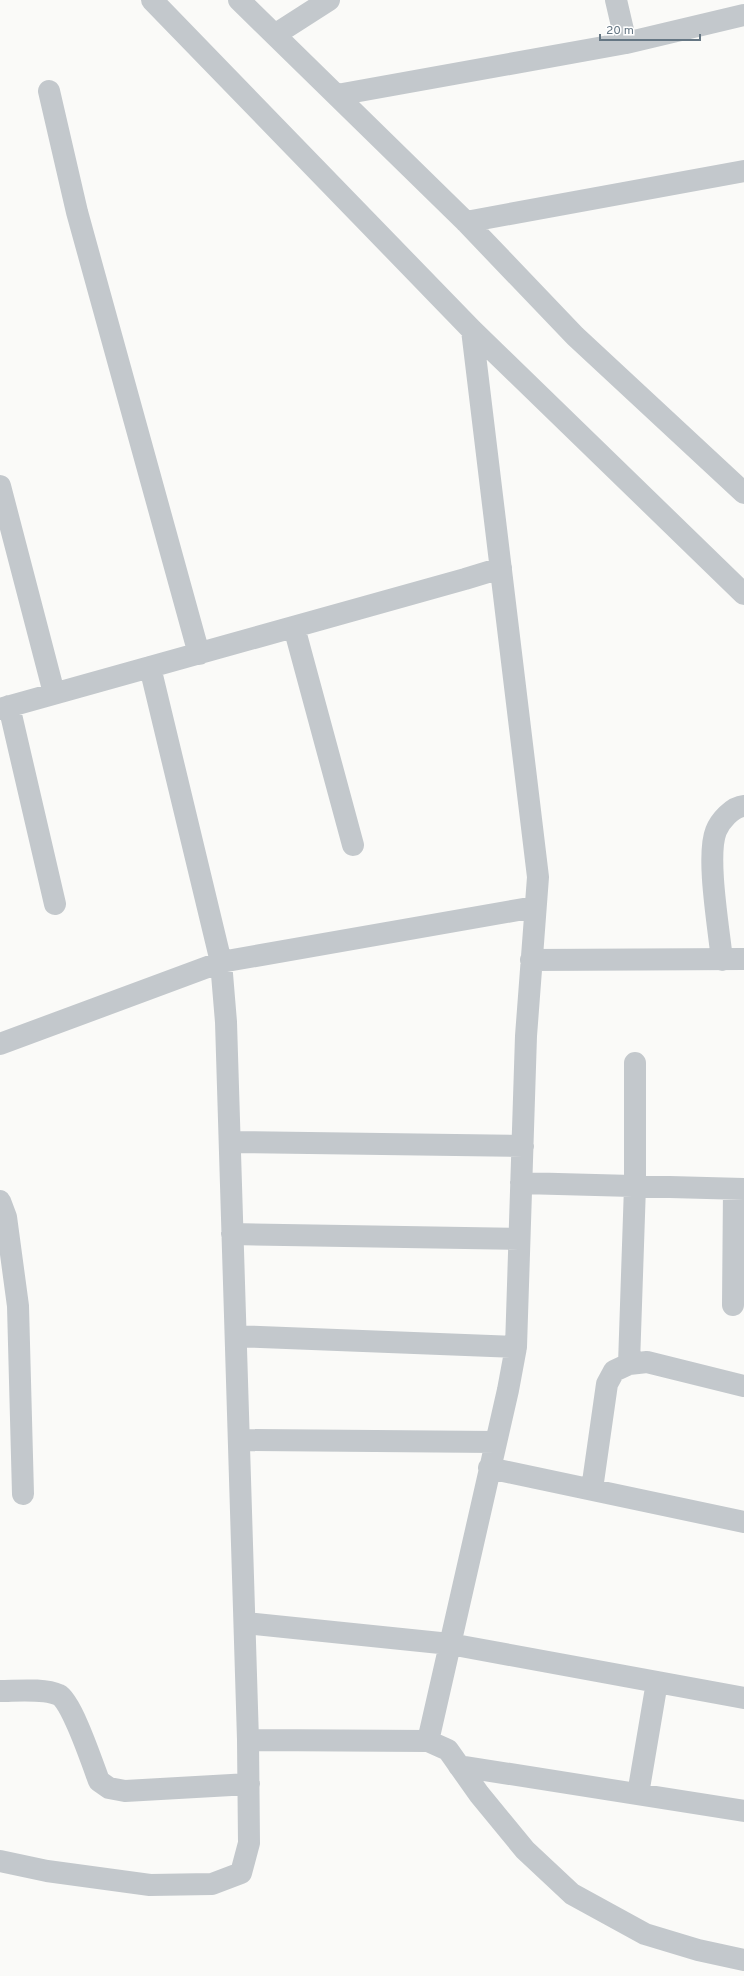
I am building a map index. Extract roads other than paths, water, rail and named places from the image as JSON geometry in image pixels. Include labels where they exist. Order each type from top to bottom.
[{"type":"street","points":[[152,0],[472,330],[744,594]]},
{"type":"street","points":[[239,0],[276,34],[466,222],[575,336],[744,493]]},
{"type":"street","points":[[276,34],[329,0]]},
{"type":"street","points":[[616,0],[626,43]]},
{"type":"street","points":[[337,95],[626,43],[744,15]]},
{"type":"street","points":[[50,91],[77,212],[198,654]]},
{"type":"street","points":[[466,222],[744,171]]},
{"type":"street","points":[[428,1741],[508,1390],[516,1347],[521,1183],[531,960],[538,877],[472,330]]},
{"type":"street","points":[[0,486],[54,693]]},
{"type":"street","points":[[55,904],[5,707],[501,568]]},
{"type":"street","points":[[294,627],[353,845]]},
{"type":"street","points":[[0,1861],[150,1886],[212,1884],[241,1873],[249,1843],[245,1623],[230,1142],[226,1022],[221,962],[150,667]]},
{"type":"street","points":[[722,960],[712,858],[715,832],[722,819],[740,806],[744,806]]},
{"type":"street","points":[[0,1044],[221,962],[535,907]]},
{"type":"street","points":[[531,960],[744,959]]},
{"type":"street","points":[[629,1364],[635,1186],[635,1062]]},
{"type":"street","points":[[230,1142],[523,1146]]},
{"type":"street","points":[[521,1183],[739,1189],[732,1305]]},
{"type":"street","points":[[0,1201],[6,1217],[18,1306],[23,1494]]},
{"type":"street","points":[[232,1234],[519,1238]]},
{"type":"street","points":[[236,1336],[516,1347]]},
{"type":"street","points":[[592,1489],[607,1384],[614,1371],[629,1364],[647,1362],[744,1386]]},
{"type":"street","points":[[239,1440],[496,1442]]},
{"type":"street","points":[[489,1468],[744,1522]]},
{"type":"street","points":[[245,1623],[450,1644],[744,1698]]},
{"type":"street","points":[[638,1794],[657,1682]]},
{"type":"street","points":[[0,1691],[50,1692],[60,1695],[70,1708],[99,1781],[109,1788],[139,1791],[249,1784]]},
{"type":"street","points":[[248,1740],[428,1741],[448,1750],[525,1850],[572,1894],[645,1934],[698,1950],[744,1960]]},
{"type":"street","points":[[459,1766],[744,1811]]}]
